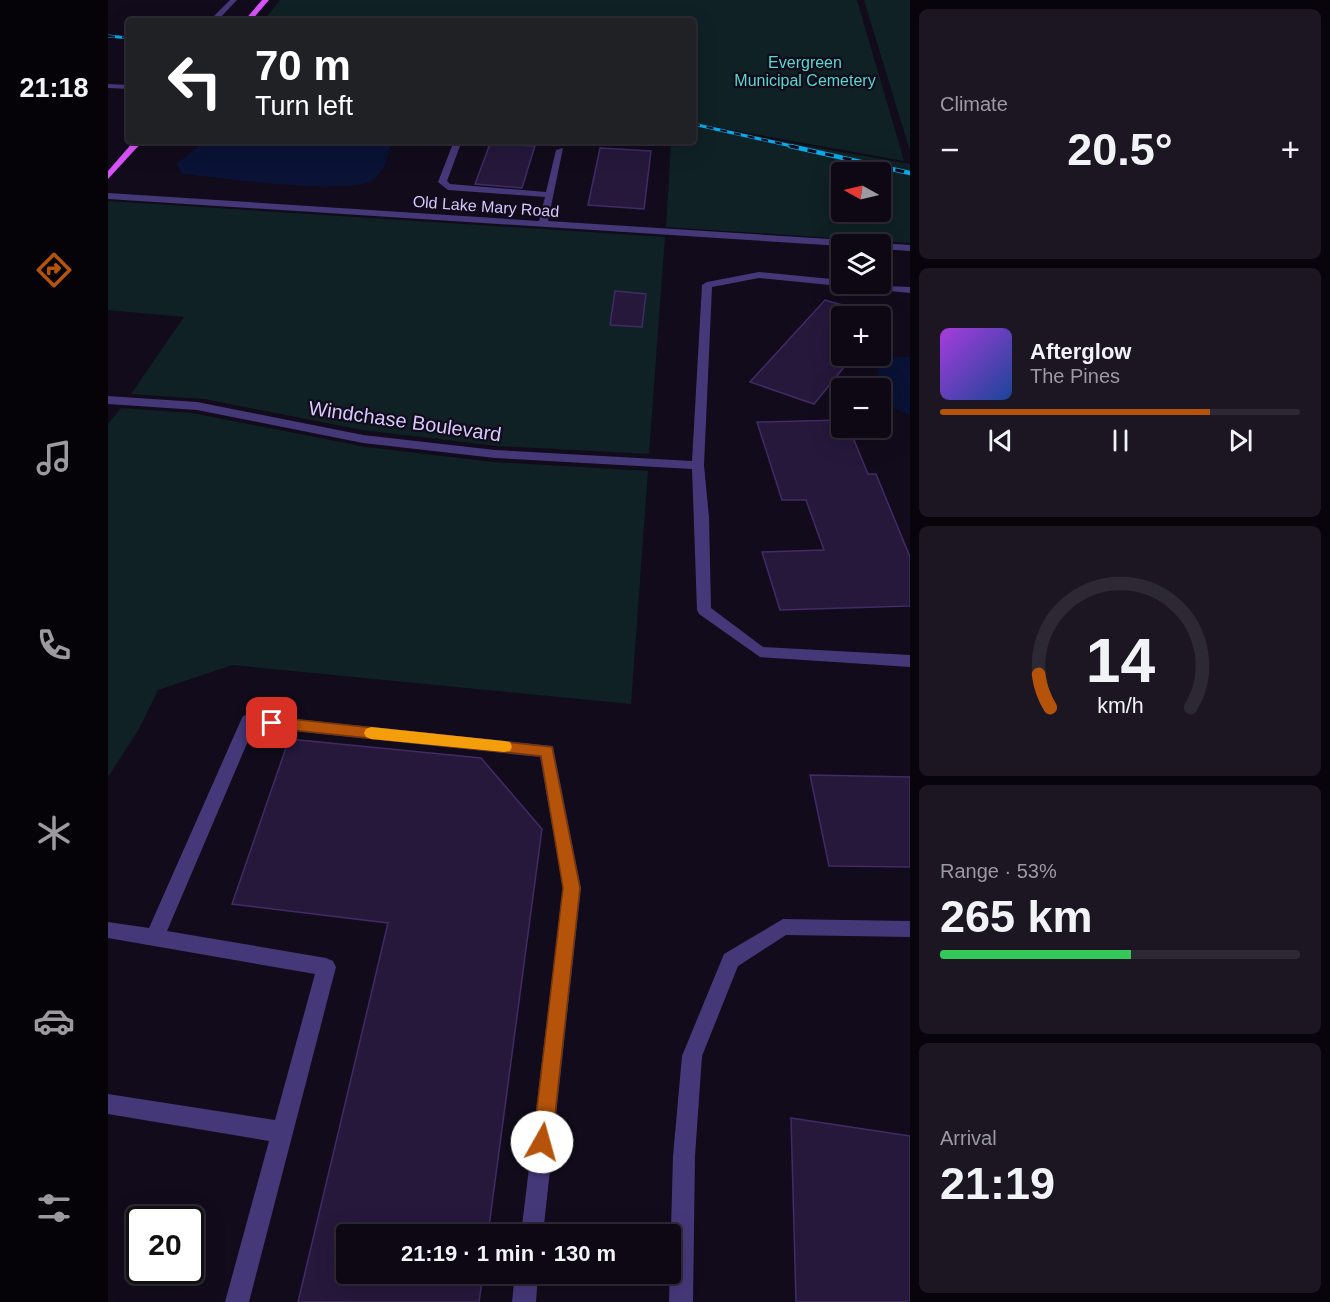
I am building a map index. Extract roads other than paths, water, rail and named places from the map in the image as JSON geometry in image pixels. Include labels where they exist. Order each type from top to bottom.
[{"type":"main road","points":[[250,18],[266,0]]},
{"type":"main road","points":[[108,176],[137,144]]},
{"type":"street","points":[[216,18],[234,0]]},
{"type":"street","points":[[117,87],[126,79]]},
{"type":"street","points":[[108,86],[126,87]]},
{"type":"street","points":[[456,146],[442,182],[448,188],[550,195]]},
{"type":"street","points":[[543,224],[560,150]]},
{"type":"street","name":"Old Lake Mary Road","points":[[108,196],[831,242]]},
{"type":"street","points":[[891,247],[910,248]]},
{"type":"street","points":[[831,282],[759,275],[707,285],[698,465],[702,517],[704,610],[760,652],[910,661]]},
{"type":"street","points":[[891,288],[910,290]]},
{"type":"street","name":"Windchase Boulevard","points":[[108,400],[197,406],[363,439],[495,454],[698,465]]},
{"type":"street","points":[[154,939],[249,720],[547,751],[572,888],[533,1224]]},
{"type":"street","points":[[681,1302],[684,1156],[692,1056],[731,960],[783,927],[910,930]]},
{"type":"street","points":[[108,930],[326,967],[237,1302]]},
{"type":"street","points":[[108,1104],[282,1132]]},
{"type":"street","points":[[524,1302],[526,1284]]},
{"type":"water","points":[[202,144],[387,144],[391,146],[382,170],[371,181],[357,185],[309,186],[181,173],[177,163]]},
{"type":"water","points":[[891,357],[910,357],[910,415],[891,406],[891,378],[878,378],[880,366],[891,366]]},
{"type":"railway","points":[[108,36],[126,38]]},
{"type":"railway","points":[[696,125],[796,147]]},
{"type":"railway","points":[[790,146],[910,173]]},
{"type":"park label","name":"Evergreen Municipal Cemetery","points":[[805,71]]}]
